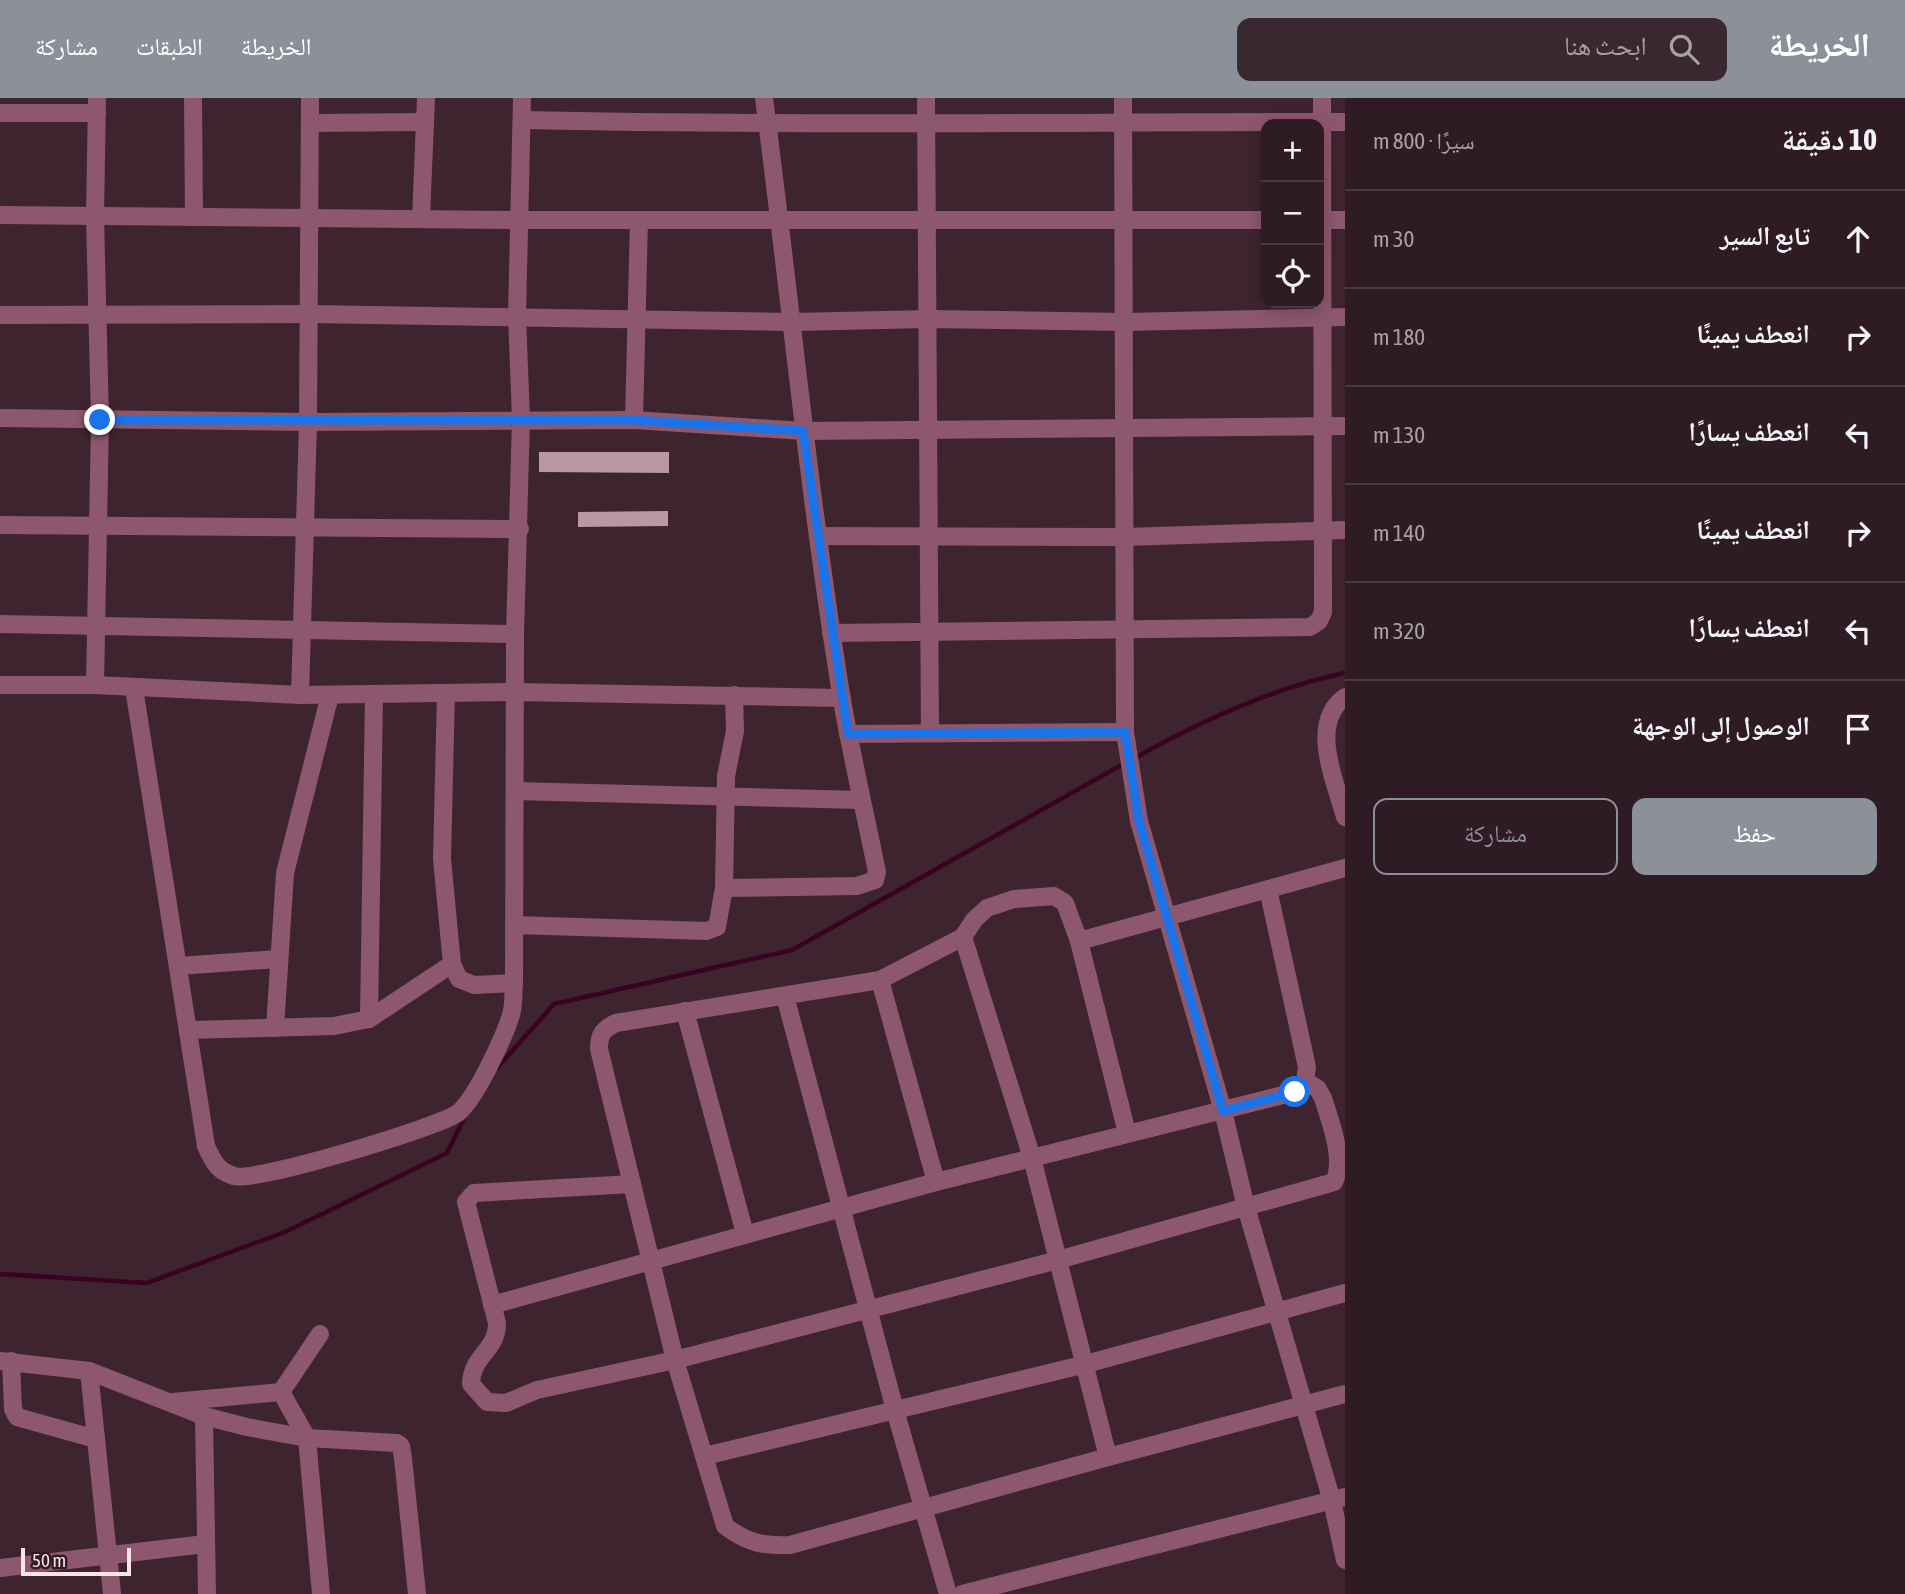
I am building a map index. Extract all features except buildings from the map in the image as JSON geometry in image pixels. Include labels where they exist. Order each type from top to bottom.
[{"type":"street","points":[[193,98],[194,216]]},
{"type":"street","points":[[300,695],[308,422],[310,98]]},
{"type":"street","points":[[421,218],[426,98]]},
{"type":"street","points":[[134,688],[206,1146],[215,1166],[234,1177],[247,1177],[305,1164],[458,1112],[501,1042],[512,1013],[514,984],[515,634],[521,419],[517,316],[522,98]]},
{"type":"street","points":[[724,888],[857,886],[875,880],[877,872],[860,800],[831,633],[803,431],[781,218],[764,98]]},
{"type":"street","points":[[926,98],[930,733]]},
{"type":"street","points":[[1123,98],[1125,732],[1139,821],[1169,916],[1302,1406],[1338,1499],[1345,1560]]},
{"type":"street","points":[[1322,98],[1322,119]]},
{"type":"street","points":[[0,113],[97,105],[95,216],[100,420],[95,685]]},
{"type":"street","points":[[522,120],[768,126],[1122,120],[1261,121]]},
{"type":"street","points":[[310,123],[424,122]]},
{"type":"street","points":[[1324,122],[1345,122]]},
{"type":"street","points":[[0,215],[521,220],[1261,220]]},
{"type":"street","points":[[634,420],[639,220]]},
{"type":"street","points":[[1324,220],[1345,220]]},
{"type":"street","points":[[831,633],[1125,631],[1310,626],[1319,621],[1324,612],[1322,245]]},
{"type":"street","points":[[0,315],[309,314],[636,317],[793,322],[928,319],[1125,322],[1345,317]]},
{"type":"street","points":[[0,418],[308,422],[634,420],[803,431],[1345,426]]},
{"type":"street","points":[[0,525],[520,529]]},
{"type":"street","points":[[818,536],[1125,537],[1345,530]]},
{"type":"street","points":[[0,624],[515,634]]},
{"type":"street","points":[[0,685],[95,685],[300,695],[515,692],[842,698]]},
{"type":"street","points":[[446,693],[442,859],[452,964],[459,979],[474,985],[514,984]]},
{"type":"street","points":[[369,1019],[374,694]]},
{"type":"street","points":[[275,1028],[285,873],[330,695]]},
{"type":"street","points":[[514,925],[707,931],[717,927],[724,888],[728,763],[735,731],[734,695]]},
{"type":"street","points":[[1345,697],[1332,713],[1326,727],[1328,751],[1345,817]]},
{"type":"street","points":[[848,734],[1125,732]]},
{"type":"street","points":[[515,791],[860,800]]},
{"type":"street","points":[[1079,942],[1345,868]]},
{"type":"street","points":[[492,1305],[936,1182],[1295,1092],[1305,1082],[1307,1067],[1268,889]]},
{"type":"street","points":[[1127,1133],[1079,942],[1065,903],[1054,896],[1014,899],[987,908],[974,920],[963,937],[880,980],[616,1023],[605,1028],[599,1038],[650,1261],[675,1360],[725,1526],[745,1541],[766,1546],[790,1545],[1345,1394]]},
{"type":"street","points":[[963,937],[1032,1158],[1108,1457]]},
{"type":"street","points":[[178,966],[278,959]]},
{"type":"street","points":[[188,1030],[334,1026],[369,1019],[452,964]]},
{"type":"street","points":[[880,980],[936,1182]]},
{"type":"street","points":[[785,996],[844,1208],[895,1410],[948,1594]]},
{"type":"street","points":[[685,1011],[745,1234]]},
{"type":"street","points":[[632,1184],[474,1193],[468,1197],[466,1202],[498,1323],[497,1337],[471,1369],[471,1384],[486,1402],[494,1405],[506,1403],[537,1390],[675,1360],[1058,1260],[1334,1182],[1342,1172],[1343,1160],[1324,1098],[1318,1089],[1305,1082]]},
{"type":"street","points":[[705,1456],[1086,1364],[1275,1310],[1345,1293]]},
{"type":"street","points":[[281,1392],[320,1334]]},
{"type":"street","points":[[96,1438],[17,1417],[13,1409],[6,1361],[89,1371],[204,1416],[307,1438],[397,1443],[401,1446],[416,1594]]},
{"type":"street","points":[[89,1371],[112,1594]]},
{"type":"street","points":[[168,1402],[281,1392]]},
{"type":"street","points":[[281,1392],[307,1438],[321,1594]]},
{"type":"street","points":[[204,1416],[207,1594]]},
{"type":"street","points":[[962,1594],[1338,1499]]},
{"type":"street","points":[[0,1568],[107,1553],[205,1544]]},
{"type":"waterway","points":[[1133,759],[1184,732],[1263,697],[1317,679],[1345,673]]},
{"type":"waterway","points":[[497,1068],[554,1004],[792,950],[1125,763]]},
{"type":"waterway","points":[[0,1274],[147,1283],[285,1232],[447,1153],[465,1116]]},
{"type":"route","points":[[100,420],[634,420],[803,431],[848,734],[1125,732],[1139,821],[1169,916],[1223,1111],[1295,1092]]}]
